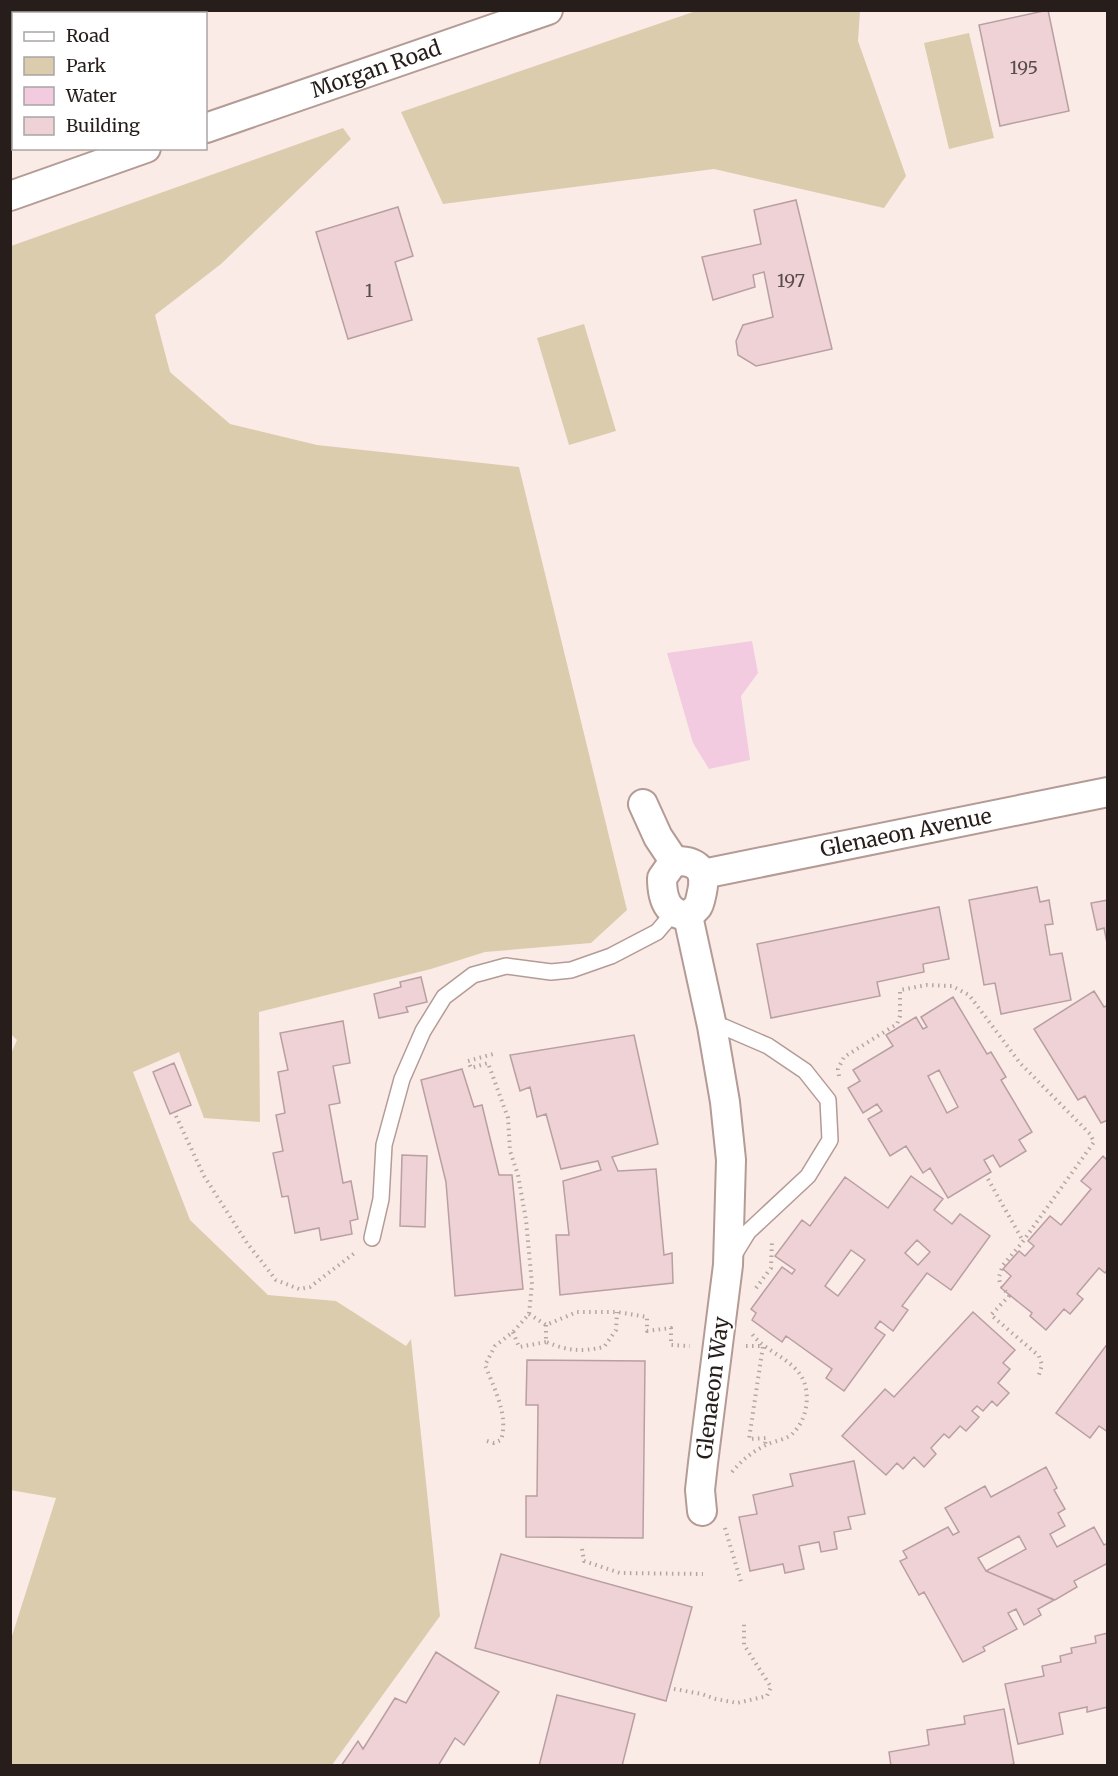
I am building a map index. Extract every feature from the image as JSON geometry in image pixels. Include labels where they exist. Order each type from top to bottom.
[{"type":"street","name":"Morgan Road","points":[[207,128],[548,10]]},
{"type":"street","points":[[10,196],[140,150]]},
{"type":"street","name":"Glenaeon Avenue","points":[[703,874],[1107,792]]},
{"type":"street","points":[[643,804],[658,837],[674,861]]},
{"type":"street","points":[[674,861],[687,861],[697,866],[703,874],[704,882],[698,906],[681,914],[671,910],[664,896],[662,885],[664,873],[674,861]]},
{"type":"street","name":"Glenaeon Way","points":[[681,914],[712,1026],[725,1102],[731,1160],[728,1265],[700,1490],[712,1516]]},
{"type":"lane","points":[[372,1238],[381,1199],[384,1145],[402,1079],[423,1031],[444,997],[472,975],[506,966],[551,972],[571,970],[611,956],[657,932],[681,914]]},
{"type":"lane","name":"Glenaeon Way","points":[[712,1026],[724,1027],[768,1046],[805,1071],[828,1100],[830,1140],[808,1176],[748,1232],[728,1265]]},
{"type":"path","points":[[839,1085],[838,1069],[844,1057],[897,1024],[900,1016],[900,990],[927,985],[952,986],[969,995],[1020,1063],[1090,1134],[1094,1142],[1023,1241],[1003,1265],[999,1277],[1000,1284],[1009,1296],[991,1315],[1039,1356],[1042,1365],[1038,1378]]},
{"type":"path","points":[[487,1441],[494,1443],[501,1440],[504,1432],[502,1412],[485,1365],[495,1346],[513,1332],[529,1314],[532,1284],[526,1220],[518,1175],[510,1151],[508,1118],[488,1063],[471,1068],[468,1061],[497,1053]]},
{"type":"path","points":[[176,1116],[204,1176],[247,1243],[276,1280],[299,1289],[310,1287],[337,1268],[372,1238]]},
{"type":"path","points":[[988,1179],[1023,1241]]},
{"type":"path","points":[[754,1290],[771,1268],[773,1232]]},
{"type":"path","points":[[546,1325],[578,1312],[617,1312],[647,1317],[647,1331],[671,1328],[671,1345],[691,1346]]},
{"type":"path","points":[[513,1332],[519,1347],[546,1342],[568,1351],[587,1351],[604,1347],[616,1330],[617,1312]]},
{"type":"path","points":[[529,1314],[546,1325]]},
{"type":"path","points":[[725,1480],[744,1458],[765,1445],[793,1434],[804,1418],[808,1398],[800,1374],[783,1358],[763,1346],[751,1333],[746,1323]]},
{"type":"path","points":[[546,1325],[546,1342]]},
{"type":"path","points":[[744,1346],[763,1346]]},
{"type":"path","points":[[763,1346],[749,1439],[766,1438],[765,1445]]},
{"type":"path","points":[[712,1516],[742,1585]]},
{"type":"path","points":[[582,1549],[584,1561],[620,1573],[702,1574]]},
{"type":"path","points":[[674,1689],[737,1703],[767,1696],[771,1687],[744,1645],[744,1622]]},
{"type":"green space","points":[[696,11],[860,11],[858,41],[906,176],[884,208],[714,169],[443,204],[401,112]]},
{"type":"green space","points":[[969,33],[994,138],[949,149],[924,43]]},
{"type":"green space","points":[[343,128],[351,139],[221,264],[155,315],[170,372],[230,424],[317,445],[519,467],[627,910],[591,943],[485,952],[431,969],[259,1012],[260,1122],[204,1118],[179,1052],[133,1072],[190,1220],[268,1295],[336,1301],[406,1346],[411,1339],[440,1616],[332,1765],[11,1765],[11,1639],[56,1498],[10,1490],[10,1056],[17,1040],[10,1033],[11,246]]},
{"type":"green space","points":[[584,324],[616,431],[569,445],[537,338]]},
{"type":"water","points":[[752,641],[758,673],[741,696],[750,760],[709,769],[693,743],[667,653]]},
{"type":"building","points":[[94,10],[153,10],[152,12],[94,12]]},
{"type":"building","points":[[1048,10],[1069,111],[1000,126],[979,25]]},
{"type":"building","points":[[796,200],[832,349],[756,366],[738,355],[736,341],[743,325],[773,317],[764,272],[753,275],[755,287],[713,300],[702,257],[761,244],[754,210]]},
{"type":"building","points":[[398,207],[413,256],[395,262],[412,320],[348,339],[316,232]]},
{"type":"building","points":[[1037,887],[1040,902],[1049,900],[1053,924],[1045,925],[1050,955],[1062,953],[1071,1000],[1001,1014],[995,983],[984,985],[969,900]]},
{"type":"building","points":[[1108,900],[1107,943],[1104,928],[1097,930],[1091,903]]},
{"type":"building","points":[[939,907],[949,959],[923,964],[924,972],[877,982],[880,996],[771,1018],[757,944]]},
{"type":"building","points":[[421,977],[427,1002],[406,1007],[408,1012],[379,1018],[374,994],[401,987],[400,982]]},
{"type":"building","points":[[1094,991],[1104,1007],[1108,1005],[1108,1120],[1101,1123],[1085,1096],[1078,1100],[1034,1029]]},
{"type":"building","points":[[953,997],[987,1054],[991,1052],[1006,1077],[1001,1080],[1032,1132],[1019,1140],[1026,1151],[1000,1167],[993,1155],[984,1160],[991,1172],[948,1198],[930,1168],[923,1173],[906,1146],[890,1156],[868,1119],[882,1111],[877,1104],[863,1113],[848,1088],[860,1081],[853,1070],[893,1046],[886,1035],[916,1017],[923,1029],[927,1027],[921,1017]],"holes":[[[939,1070],[958,1107],[947,1113],[928,1076]]]},
{"type":"building","points":[[343,1021],[350,1063],[333,1066],[340,1103],[329,1105],[343,1183],[351,1181],[358,1219],[350,1221],[352,1234],[321,1240],[319,1228],[295,1233],[288,1196],[282,1197],[273,1153],[283,1151],[276,1115],[285,1113],[278,1072],[288,1070],[280,1033]]},
{"type":"building","points":[[634,1035],[658,1144],[612,1157],[618,1171],[656,1169],[664,1255],[672,1253],[673,1283],[560,1295],[556,1235],[569,1235],[563,1181],[601,1170],[598,1161],[561,1169],[546,1114],[537,1117],[530,1087],[520,1091],[510,1055]]},
{"type":"building","points":[[174,1063],[191,1105],[170,1114],[153,1072]]},
{"type":"building","points":[[462,1069],[474,1107],[482,1105],[499,1175],[512,1175],[523,1289],[455,1296],[446,1182],[421,1080]]},
{"type":"building","points":[[402,1155],[427,1156],[425,1227],[400,1226]]},
{"type":"building","points":[[1103,1156],[1108,1161],[1108,1269],[1105,1273],[1099,1268],[1077,1294],[1083,1299],[1070,1314],[1064,1309],[1046,1330],[1030,1316],[1032,1313],[1001,1288],[1011,1276],[1003,1269],[1019,1251],[1025,1256],[1034,1246],[1028,1241],[1050,1216],[1061,1225],[1091,1189],[1081,1181]]},
{"type":"building","points":[[911,1176],[943,1199],[934,1210],[952,1224],[960,1214],[990,1236],[951,1290],[927,1273],[902,1306],[908,1310],[893,1331],[880,1321],[875,1328],[885,1335],[844,1391],[826,1378],[832,1369],[786,1336],[782,1342],[752,1320],[756,1313],[751,1309],[782,1267],[792,1274],[795,1270],[775,1256],[802,1220],[810,1226],[845,1177],[888,1208]],"holes":[[[917,1240],[930,1252],[918,1265],[905,1253]],[[851,1250],[865,1260],[838,1296],[825,1286]]]},
{"type":"building","points":[[973,1312],[1015,1350],[1003,1363],[1010,1369],[998,1383],[1009,1393],[997,1406],[992,1401],[983,1411],[977,1406],[972,1411],[979,1417],[966,1431],[960,1426],[949,1438],[944,1434],[931,1448],[936,1454],[924,1467],[914,1457],[903,1469],[897,1463],[886,1475],[842,1436],[885,1389],[894,1397]]},
{"type":"building","points":[[1108,1343],[1108,1432],[1099,1426],[1090,1438],[1056,1413]]},
{"type":"building","points":[[527,1360],[645,1361],[643,1538],[526,1537],[526,1496],[537,1496],[538,1405],[526,1405]]},
{"type":"building","points":[[854,1461],[865,1514],[848,1517],[851,1529],[834,1532],[837,1549],[821,1552],[819,1542],[799,1546],[804,1569],[785,1573],[783,1564],[750,1571],[739,1517],[757,1514],[753,1495],[793,1486],[790,1474]]},
{"type":"building","points":[[1046,1467],[1057,1488],[1054,1490],[1065,1509],[1058,1513],[1065,1526],[1050,1534],[1057,1547],[1094,1527],[1104,1545],[1108,1543],[1108,1563],[1074,1581],[1077,1587],[1055,1600],[986,1571],[1054,1600],[1038,1609],[1041,1615],[1024,1625],[1016,1609],[1008,1613],[1017,1629],[983,1647],[985,1651],[963,1662],[924,1592],[919,1595],[900,1561],[907,1558],[903,1551],[948,1527],[953,1535],[959,1532],[945,1508],[985,1486],[991,1497]],"holes":[[[1019,1536],[1026,1549],[986,1571],[978,1558]]]},
{"type":"building","points":[[501,1554],[692,1607],[666,1701],[475,1648]]},
{"type":"building","points":[[1108,1633],[1108,1707],[1087,1712],[1087,1707],[1059,1713],[1063,1734],[1018,1744],[1005,1684],[1044,1676],[1042,1666],[1061,1662],[1060,1656],[1072,1653],[1071,1648],[1096,1643],[1095,1636]]},
{"type":"building","points":[[436,1652],[499,1692],[464,1745],[455,1738],[438,1766],[341,1766],[358,1741],[363,1749],[395,1698],[406,1703]]},
{"type":"building","points":[[557,1695],[635,1714],[622,1766],[539,1766]]},
{"type":"building","points":[[1004,1709],[1014,1764],[1002,1766],[891,1766],[889,1752],[929,1745],[927,1730],[965,1724],[964,1716]]}]
